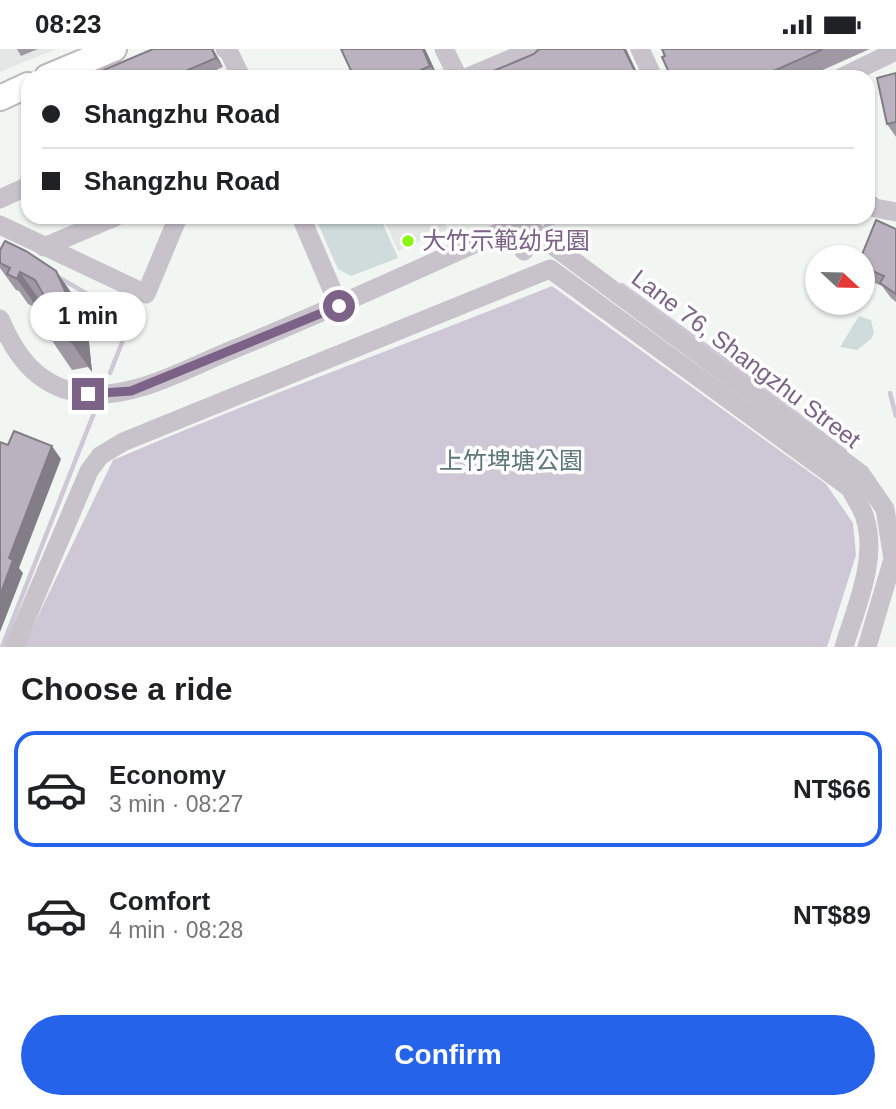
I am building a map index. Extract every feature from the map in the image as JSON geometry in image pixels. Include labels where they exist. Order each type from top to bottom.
[{"type":"main road","points":[[65,70],[114,49]]},
{"type":"main road","points":[[0,98],[21,88]]},
{"type":"street","points":[[225,49],[229,52],[236,70]]},
{"type":"street","points":[[444,49],[454,70]]},
{"type":"street","points":[[484,70],[534,49]]},
{"type":"street","points":[[640,49],[650,70]]},
{"type":"street","points":[[854,70],[883,53]]},
{"type":"street","points":[[0,199],[21,189]]},
{"type":"street","points":[[875,208],[896,212]]},
{"type":"street","points":[[44,247],[97,224]]},
{"type":"street","points":[[0,225],[146,294],[175,224]]},
{"type":"street","points":[[304,224],[339,306]]},
{"type":"street","points":[[0,319],[5,344],[30,370],[59,388],[88,394],[131,391],[339,306],[516,224]]},
{"type":"street","points":[[522,224],[524,251]]},
{"type":"street","name":"Lane 76, Shangzhu Street","points":[[526,224],[861,474],[888,499],[885,509],[893,559],[867,647]]},
{"type":"street","points":[[14,647],[89,471],[100,456],[122,442],[550,269],[850,488],[865,518],[869,547],[865,577],[844,647]]},
{"type":"shaded area","points":[[0,49],[56,49],[0,72]]},
{"type":"shaded area","points":[[318,224],[383,224],[398,258],[351,276],[338,269]]},
{"type":"shaded area","name":"大竹示範幼兒園","points":[[386,224],[445,224],[447,230],[398,251]]},
{"type":"shaded area","name":"上竹埤塘公園","points":[[552,286],[826,484],[853,523],[856,555],[827,647],[23,647],[113,460]]},
{"type":"shaded area","points":[[859,316],[871,320],[874,333],[871,339],[857,350],[840,347]]},
{"type":"building","points":[[153,49],[212,49],[216,58],[188,70],[104,70]]},
{"type":"building","points":[[341,49],[423,49],[430,66],[421,70],[351,70]]},
{"type":"building","points":[[539,49],[624,49],[634,70],[496,70],[534,54]]},
{"type":"building","points":[[662,49],[823,49],[776,70],[668,70],[662,57],[665,56]]},
{"type":"building","points":[[896,73],[896,122],[887,124],[877,78]]},
{"type":"building","points":[[876,220],[896,229],[896,294],[880,283],[884,276],[875,272],[875,245],[866,245]]},
{"type":"building","points":[[5,241],[56,271],[66,293],[71,342],[68,337],[51,340],[49,326],[42,326],[41,316],[54,313],[35,280],[20,272],[17,279],[7,274],[10,268],[0,263],[0,250]]},
{"type":"building","points":[[14,431],[52,446],[9,558],[13,560],[0,595],[0,442],[8,445]]},
{"type":"waterway","points":[[549,233],[546,226],[550,224]]},
{"type":"waterway","points":[[58,277],[113,309],[123,340],[110,373]]},
{"type":"waterway","points":[[622,285],[845,451]]},
{"type":"waterway","points":[[890,393],[896,416]]},
{"type":"waterway","points":[[2,647],[94,413]]},
{"type":"place","name":"大竹示範幼兒園","points":[[408,241]]},
{"type":"route","points":[[88,394],[131,391],[339,306]]}]
